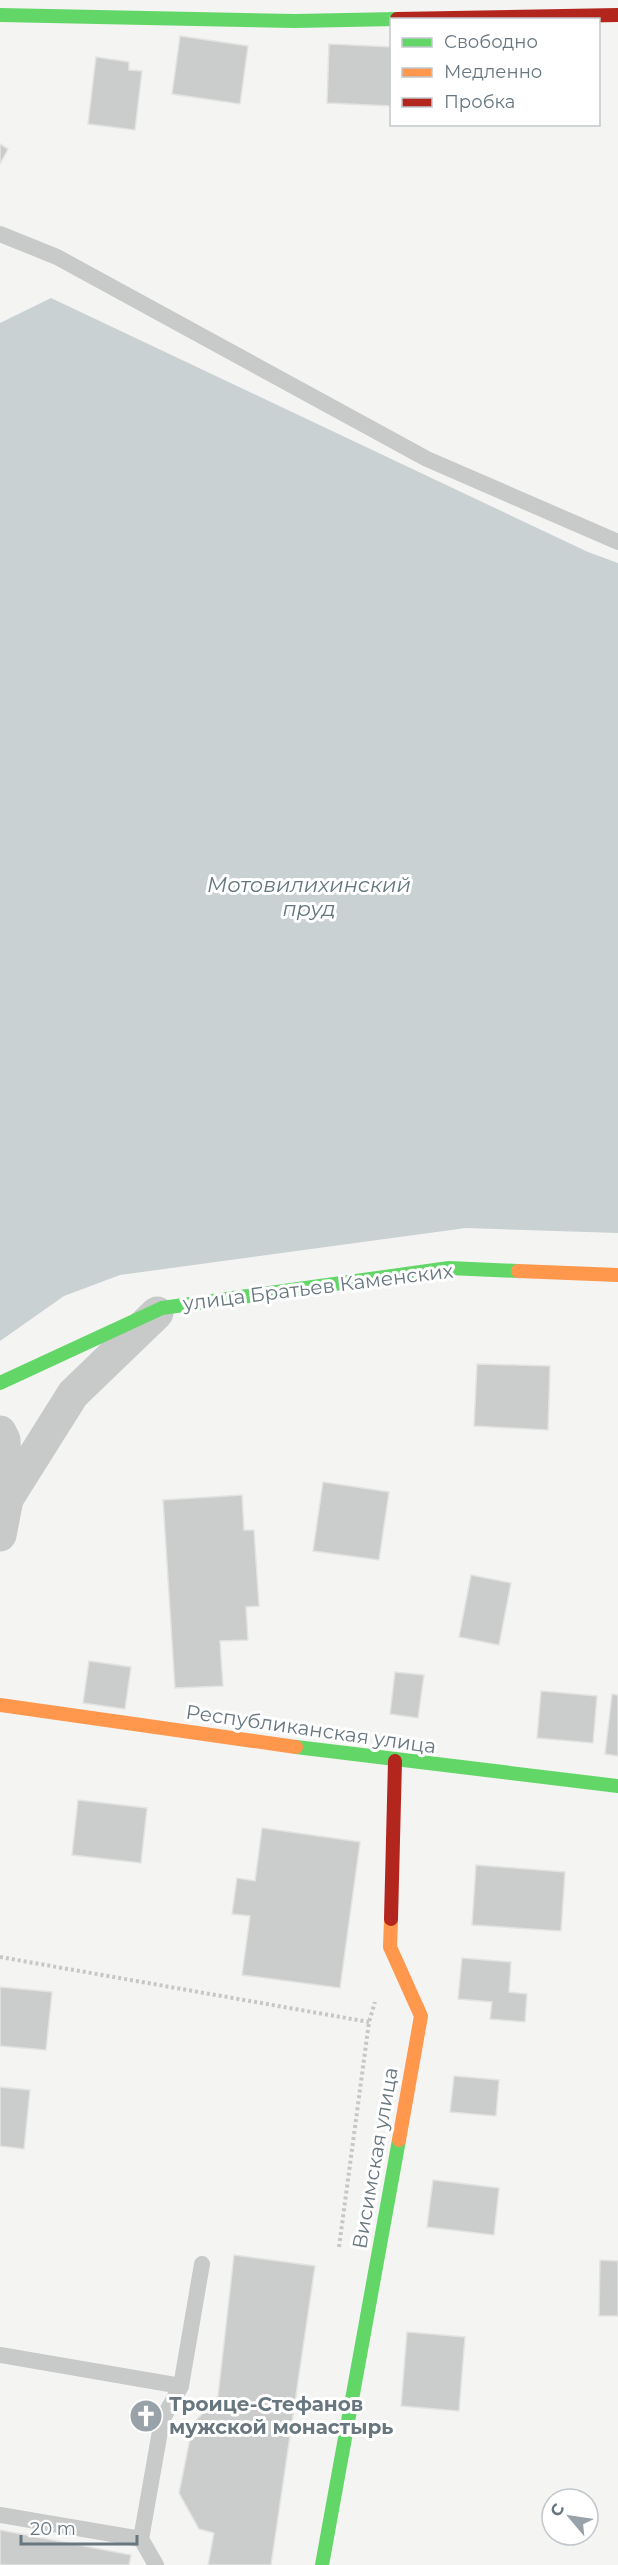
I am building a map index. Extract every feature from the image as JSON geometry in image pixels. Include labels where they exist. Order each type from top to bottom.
[{"type":"street","points":[[0,15],[295,21],[390,19]]},
{"type":"street","points":[[456,18],[618,15]]},
{"type":"street","name":"улица Братьев Каменских","points":[[0,1383],[162,1308],[449,1268],[618,1275]]},
{"type":"street","name":"улица Братьев Каменских","points":[[7,1499],[73,1394],[162,1308]]},
{"type":"street","points":[[0,1432],[4,1440],[7,1499],[0,1535]]},
{"type":"street","name":"Республиканская улица","points":[[0,1705],[395,1761],[618,1786]]},
{"type":"street","name":"Висимская улица","points":[[322,2565],[421,2016],[390,1947],[395,1761]]},
{"type":"lane","points":[[0,234],[57,257],[428,459],[618,542]]},
{"type":"lane","points":[[156,2565],[141,2539],[162,2420],[181,2386],[202,2264]]},
{"type":"lane","points":[[0,2355],[181,2386]]},
{"type":"lane","points":[[0,2515],[141,2539]]},
{"type":"path","points":[[0,1957],[369,2022]]},
{"type":"water","name":"Мотовилихинский пруд","points":[[51,298],[588,552],[618,563],[618,1233],[466,1228],[120,1275],[64,1296],[0,1341],[0,323]]},
{"type":"building","points":[[180,36],[248,46],[240,104],[172,94]]},
{"type":"building","points":[[329,44],[390,47],[390,106],[327,103]]},
{"type":"building","points":[[96,57],[129,62],[129,70],[142,71],[135,130],[88,124]]},
{"type":"building","points":[[0,144],[8,149],[0,164]]},
{"type":"building","points":[[477,1364],[550,1366],[548,1430],[474,1426]]},
{"type":"building","points":[[323,1482],[389,1492],[379,1560],[313,1551]]},
{"type":"building","points":[[242,1495],[244,1530],[254,1530],[259,1606],[246,1607],[248,1640],[220,1641],[223,1686],[175,1688],[163,1500]]},
{"type":"building","points":[[471,1575],[511,1583],[499,1645],[459,1637]]},
{"type":"building","points":[[89,1661],[131,1667],[125,1709],[83,1703]]},
{"type":"building","points":[[395,1672],[424,1675],[418,1718],[390,1714]]},
{"type":"building","points":[[541,1691],[597,1696],[593,1743],[537,1738]]},
{"type":"building","points":[[612,1694],[618,1695],[618,1756],[605,1754]]},
{"type":"building","points":[[78,1800],[147,1808],[141,1863],[72,1855]]},
{"type":"building","points":[[262,1828],[360,1842],[340,1988],[242,1975],[250,1916],[232,1914],[237,1878],[255,1881]]},
{"type":"building","points":[[476,1865],[565,1872],[561,1931],[472,1925]]},
{"type":"building","points":[[462,1958],[511,1962],[509,1992],[527,1994],[525,2022],[490,2019],[492,2002],[458,1999]]},
{"type":"building","points":[[0,1987],[52,1992],[46,2050],[0,2046]]},
{"type":"building","points":[[454,2076],[499,2080],[496,2116],[450,2112]]},
{"type":"building","points":[[0,2087],[30,2090],[24,2149],[0,2146]]},
{"type":"building","points":[[433,2180],[499,2188],[494,2235],[427,2227]]},
{"type":"building","points":[[234,2255],[315,2266],[271,2565],[208,2565],[214,2533],[199,2529],[179,2493],[193,2424],[218,2396]]},
{"type":"building","points":[[600,2260],[618,2261],[618,2316],[599,2316]]},
{"type":"building","points":[[407,2332],[465,2337],[459,2411],[401,2406]]},
{"type":"building","points":[[0,2530],[131,2555],[129,2565],[0,2565]]},
{"type":"traffic: fast","points":[[0,15],[295,21],[390,19]]},
{"type":"traffic: fast","points":[[0,1383],[162,1308],[449,1268],[518,1271]]},
{"type":"traffic: fast","points":[[296,1747],[618,1786]]},
{"type":"traffic: fast","points":[[322,2565],[399,2140]]},
{"type":"traffic: slow","points":[[518,1271],[618,1275]]},
{"type":"traffic: slow","points":[[0,1705],[296,1747]]},
{"type":"traffic: slow","points":[[391,1919],[390,1947],[421,2016],[399,2140]]},
{"type":"traffic: jam","points":[[452,18],[618,15]]},
{"type":"traffic: jam","points":[[391,1919],[395,1761]]},
{"type":"place","name":"Троице-Стефанов мужской монастырь","points":[[146,2416]]}]
